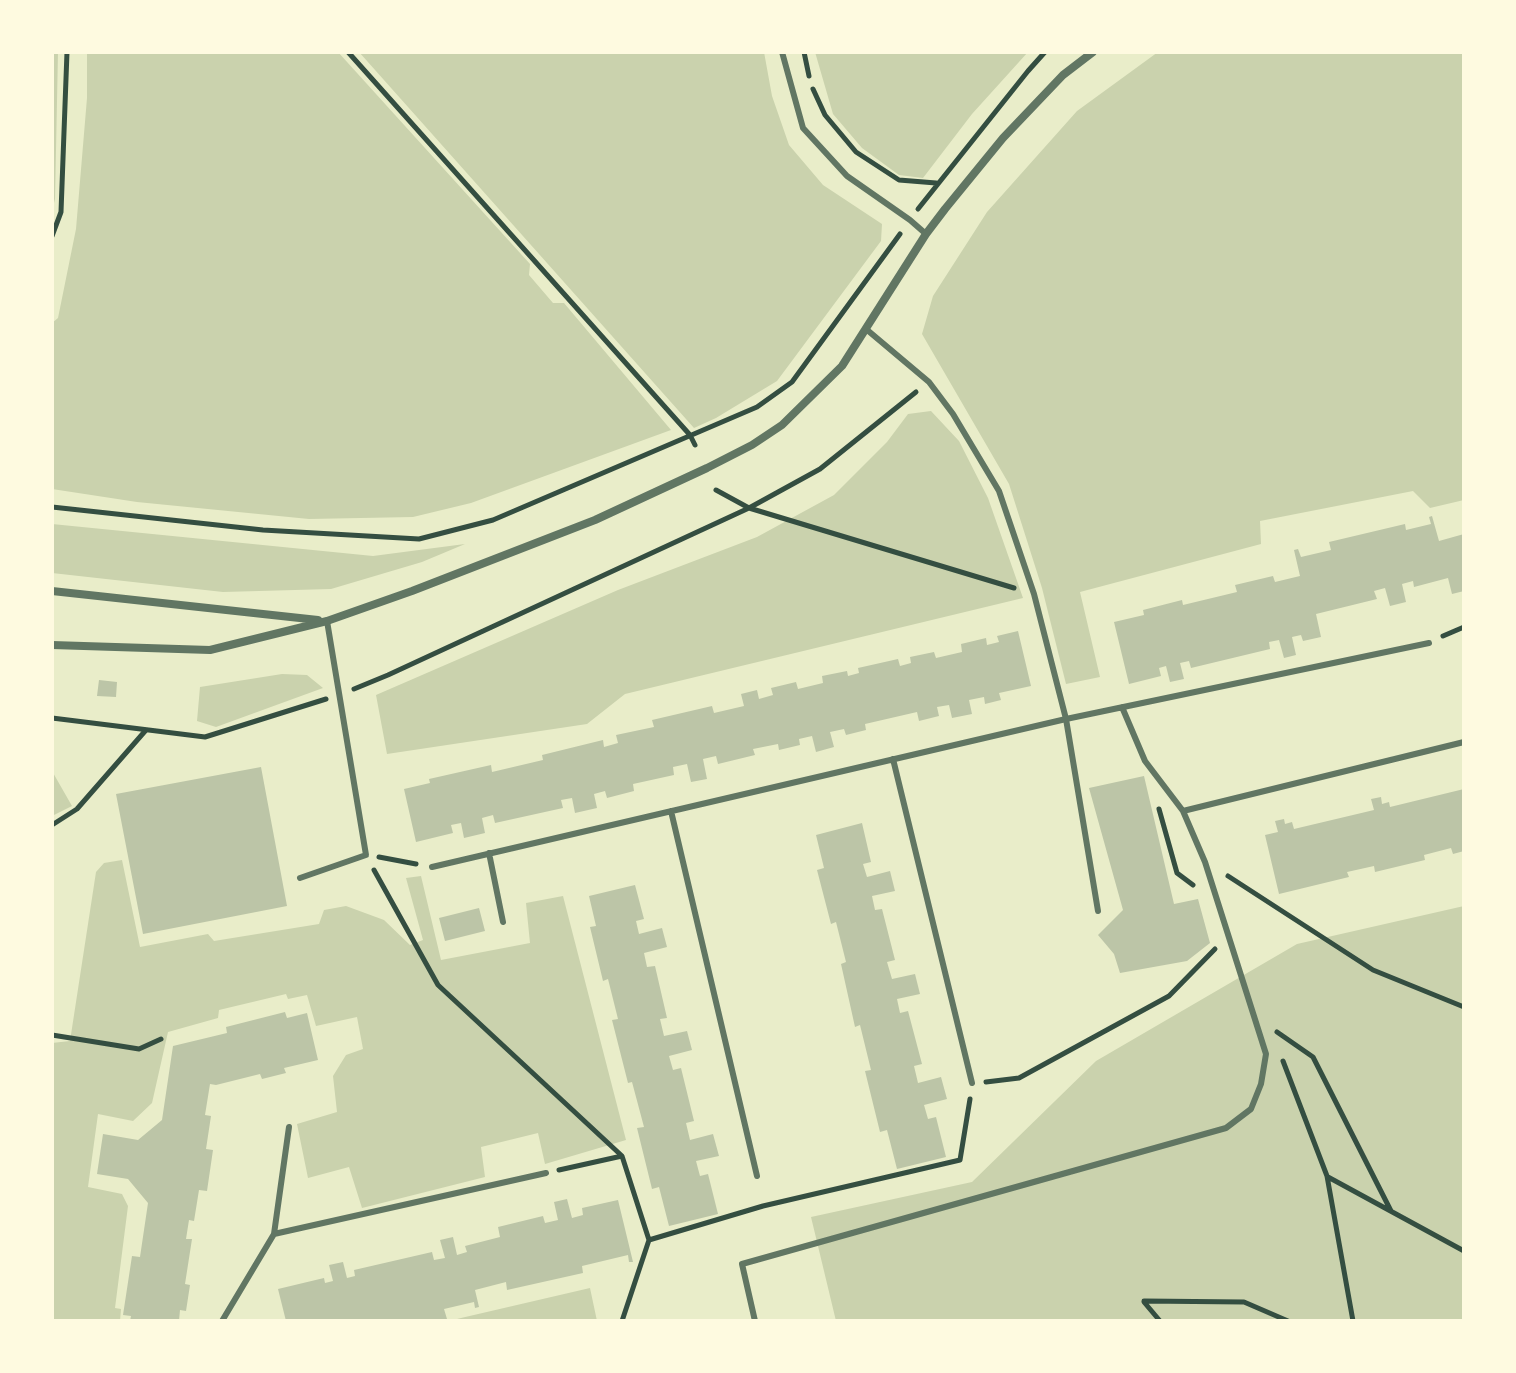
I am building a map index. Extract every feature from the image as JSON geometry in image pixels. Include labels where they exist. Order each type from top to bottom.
[{"type":"street","points":[[52,645],[210,650],[327,621],[595,520],[752,445],[782,425],[842,366],[926,234],[1003,138],[1063,75],[1093,52]]},
{"type":"street","points":[[52,591],[327,621]]},
{"type":"lane","points":[[782,52],[803,128],[847,176],[926,234]]},
{"type":"lane","points":[[866,329],[929,382],[953,414],[999,491],[1034,594],[1066,719],[1098,911]]},
{"type":"lane","points":[[300,878],[366,855],[327,621]]},
{"type":"lane","points":[[432,867],[1066,719],[1429,643]]},
{"type":"lane","points":[[755,1321],[742,1264],[1226,1128],[1251,1109],[1261,1084],[1266,1054],[1205,862],[1183,811],[1145,761],[1122,707]]},
{"type":"lane","points":[[1183,811],[1464,742]]},
{"type":"lane","points":[[893,759],[972,1083]]},
{"type":"lane","points":[[671,811],[757,1176]]},
{"type":"lane","points":[[489,853],[503,922]]},
{"type":"lane","points":[[222,1321],[274,1234],[289,1127]]},
{"type":"lane","points":[[274,1234],[546,1173]]},
{"type":"path","points":[[52,236],[61,212],[67,52]]},
{"type":"path","points":[[348,52],[690,435],[695,445]]},
{"type":"path","points":[[804,52],[811,85],[825,115],[856,152],[899,180],[937,183]]},
{"type":"path","points":[[52,507],[263,530],[419,539],[493,520],[757,407],[792,382],[937,183],[1045,52]]},
{"type":"path","points":[[52,718],[205,737],[340,695],[749,508],[820,469],[929,382]]},
{"type":"path","points":[[716,490],[749,508],[1034,594]]},
{"type":"path","points":[[52,825],[77,809],[146,730]]},
{"type":"path","points":[[1157,803],[1177,873],[1201,891]]},
{"type":"path","points":[[366,855],[432,867]]},
{"type":"path","points":[[366,855],[438,985],[622,1156],[649,1240],[622,1321]]},
{"type":"path","points":[[1205,862],[1373,970],[1464,1007]]},
{"type":"path","points":[[649,1240],[763,1206],[960,1160],[972,1083],[1019,1078],[1169,996],[1216,948]]},
{"type":"path","points":[[1276,1042],[1270,1027],[1313,1057],[1391,1211]]},
{"type":"path","points":[[52,1035],[139,1049],[161,1039]]},
{"type":"path","points":[[1282,1057],[1327,1176],[1353,1321]]},
{"type":"path","points":[[546,1173],[622,1156]]},
{"type":"path","points":[[1327,1176],[1464,1251]]},
{"type":"path","points":[[1160,1321],[1144,1301],[1244,1302],[1288,1321]]},
{"type":"green space","points":[[52,52],[58,52],[55,199],[52,211]]},
{"type":"green space","points":[[87,52],[338,52],[530,264],[529,275],[553,303],[564,303],[671,430],[471,503],[413,517],[309,519],[137,502],[52,489],[52,323],[58,318],[76,229],[87,98]]},
{"type":"green space","points":[[359,52],[764,52],[772,96],[789,145],[823,185],[882,224],[881,241],[777,381],[694,428]]},
{"type":"green space","points":[[815,52],[1028,52],[972,114],[923,178],[899,175],[862,148],[833,114]]},
{"type":"green space","points":[[1158,52],[1464,52],[1464,500],[1430,508],[1413,491],[1260,521],[1261,544],[1080,592],[1100,677],[1066,684],[1042,588],[1009,484],[922,334],[933,296],[987,212],[1077,111]]},
{"type":"green space","points":[[931,411],[959,441],[988,498],[1023,598],[625,694],[587,724],[387,754],[376,695],[618,590],[757,537],[834,495],[887,442],[908,414]]},
{"type":"green space","points":[[52,524],[373,556],[465,544],[422,562],[331,589],[223,592],[52,573]]},
{"type":"green space","points":[[282,674],[307,675],[323,688],[216,727],[197,721],[200,687]]},
{"type":"green space","points":[[52,771],[72,806],[52,816]]},
{"type":"green space","points":[[122,860],[140,947],[208,934],[214,941],[319,924],[324,910],[346,906],[384,920],[410,945],[423,940],[406,878],[421,876],[441,960],[530,943],[526,903],[563,896],[626,1140],[545,1164],[538,1133],[481,1147],[485,1177],[362,1208],[349,1167],[308,1178],[297,1124],[337,1112],[333,1076],[346,1055],[363,1049],[357,1017],[316,1026],[307,995],[288,999],[286,994],[219,1010],[218,1018],[168,1032],[152,1103],[133,1121],[98,1114],[88,1187],[122,1194],[128,1206],[115,1308],[121,1309],[120,1321],[52,1321],[52,1043],[70,1041],[96,872],[104,863]]},
{"type":"green space","points":[[1464,906],[1464,1321],[836,1321],[811,1217],[972,1182],[1096,1061],[1297,944]]},
{"type":"green space","points":[[590,1288],[597,1321],[449,1321],[461,1318]]},
{"type":"building","points":[[1432,516],[1439,541],[1464,534],[1464,591],[1452,594],[1448,578],[1414,587],[1413,581],[1402,584],[1406,602],[1390,606],[1385,588],[1374,591],[1377,599],[1316,614],[1321,637],[1303,641],[1301,635],[1292,637],[1296,655],[1284,658],[1279,640],[1269,642],[1270,649],[1191,668],[1189,661],[1180,663],[1184,679],[1170,682],[1166,666],[1159,668],[1161,676],[1129,684],[1114,622],[1144,615],[1143,610],[1182,600],[1183,605],[1237,592],[1235,585],[1273,576],[1275,582],[1300,576],[1294,550],[1298,549],[1301,557],[1331,550],[1329,542],[1405,524],[1406,530],[1431,524],[1429,517]]},
{"type":"building","points":[[1018,631],[1031,686],[999,693],[1001,700],[985,704],[984,697],[969,700],[972,714],[952,718],[949,705],[937,707],[939,716],[919,721],[917,712],[865,724],[866,730],[846,735],[844,729],[830,732],[834,747],[816,752],[812,736],[799,739],[800,745],[779,750],[778,744],[753,749],[755,755],[718,764],[716,756],[703,759],[707,779],[691,782],[687,764],[673,767],[674,775],[633,784],[634,791],[607,798],[605,791],[594,794],[597,808],[575,813],[572,798],[561,800],[563,808],[495,823],[493,815],[482,818],[485,833],[464,838],[461,823],[451,825],[453,833],[416,842],[404,789],[430,783],[429,779],[491,765],[492,772],[543,760],[542,755],[603,740],[604,747],[618,743],[616,735],[654,727],[652,720],[712,706],[714,713],[744,706],[741,694],[757,690],[759,699],[773,695],[771,688],[796,682],[798,689],[823,683],[822,676],[847,671],[848,676],[859,673],[858,668],[898,659],[900,666],[911,663],[910,657],[934,652],[936,658],[962,652],[961,644],[986,638],[987,645],[999,642],[997,636]]},
{"type":"building","points":[[99,680],[117,682],[116,697],[97,696]]},
{"type":"building","points":[[261,767],[287,906],[143,934],[116,794]]},
{"type":"building","points":[[1144,776],[1174,904],[1198,899],[1210,943],[1187,961],[1120,973],[1114,954],[1098,935],[1123,910],[1089,788]]},
{"type":"building","points":[[1464,789],[1464,851],[1453,854],[1451,848],[1424,855],[1425,860],[1375,872],[1374,866],[1347,872],[1349,877],[1279,894],[1265,835],[1278,832],[1275,821],[1284,819],[1285,824],[1292,822],[1294,829],[1374,810],[1371,799],[1381,797],[1382,804],[1389,802],[1390,807]]},
{"type":"building","points":[[862,823],[871,862],[863,864],[867,877],[890,871],[895,891],[872,896],[875,910],[882,909],[895,960],[887,962],[892,979],[915,974],[920,994],[897,999],[900,1013],[908,1011],[922,1064],[914,1066],[918,1083],[941,1077],[947,1099],[924,1105],[928,1119],[936,1117],[946,1157],[897,1169],[887,1130],[880,1132],[865,1071],[871,1070],[860,1025],[855,1027],[841,964],[846,962],[836,922],[831,924],[817,870],[824,868],[816,835]]},
{"type":"building","points":[[635,885],[644,919],[636,921],[639,934],[662,928],[667,947],[644,953],[647,967],[655,966],[667,1018],[660,1019],[664,1036],[687,1031],[692,1050],[669,1056],[673,1070],[681,1068],[694,1121],[686,1123],[690,1140],[713,1134],[719,1156],[696,1161],[700,1176],[708,1174],[718,1214],[669,1226],[659,1187],[652,1189],[637,1128],[644,1127],[632,1082],[628,1083],[612,1020],[618,1019],[608,979],[603,981],[590,927],[596,926],[589,896]]},
{"type":"building","points":[[479,908],[485,931],[445,941],[439,918]]},
{"type":"building","points":[[285,1012],[287,1018],[307,1013],[318,1060],[284,1068],[286,1073],[262,1079],[260,1074],[210,1084],[205,1115],[211,1116],[206,1149],[213,1150],[207,1191],[199,1190],[194,1221],[189,1220],[186,1239],[192,1239],[185,1284],[190,1285],[186,1311],[180,1310],[179,1321],[130,1321],[131,1316],[123,1315],[132,1256],[140,1257],[148,1203],[128,1179],[97,1174],[103,1134],[138,1140],[162,1120],[173,1046],[227,1033],[226,1027]]},
{"type":"building","points":[[567,1199],[572,1218],[583,1215],[582,1208],[618,1200],[633,1262],[629,1262],[628,1255],[582,1266],[583,1273],[507,1290],[506,1282],[475,1290],[479,1307],[475,1308],[474,1302],[444,1309],[447,1319],[437,1321],[286,1321],[278,1289],[324,1278],[325,1283],[333,1281],[329,1265],[343,1262],[347,1278],[355,1276],[354,1270],[432,1252],[434,1260],[445,1258],[440,1240],[453,1237],[457,1255],[467,1252],[465,1246],[500,1237],[498,1227],[543,1216],[545,1223],[558,1220],[554,1202]]}]
